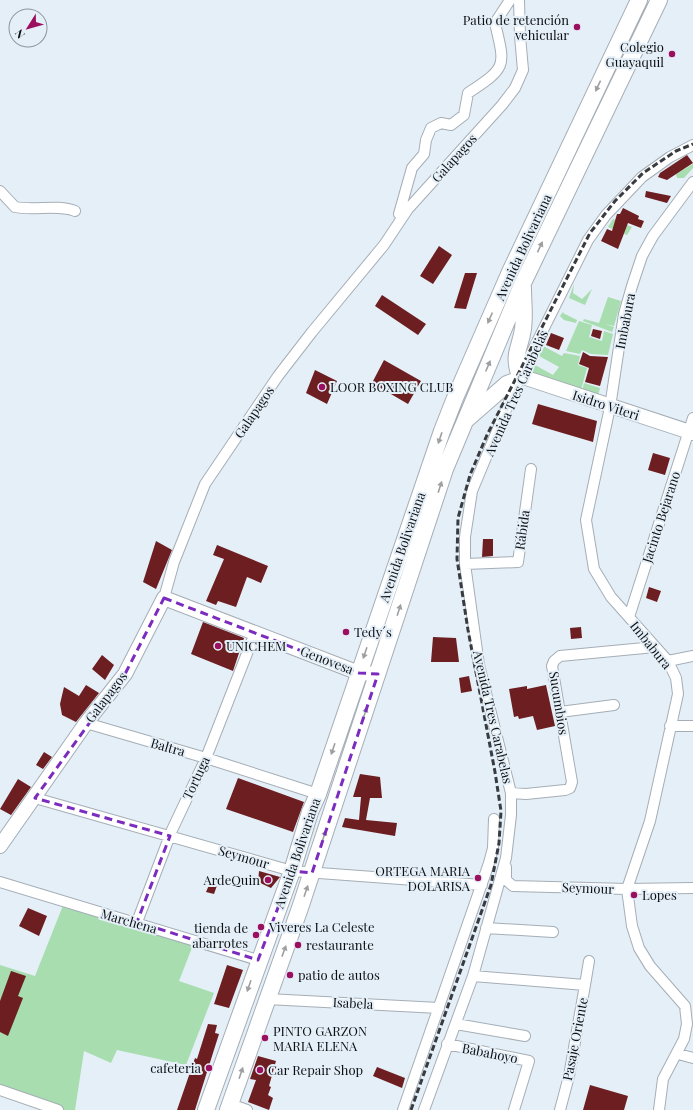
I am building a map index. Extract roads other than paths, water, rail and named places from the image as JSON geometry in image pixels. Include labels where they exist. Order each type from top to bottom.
[{"type":"main road","name":"Avenida Bolivariana","points":[[206,1110],[258,960],[292,871],[310,812],[318,794],[442,431],[460,385],[510,272],[639,0]]},
{"type":"main road","name":"Avenida Bolivariana","points":[[229,1107],[312,873],[445,470],[463,423],[522,285],[659,0]]},
{"type":"main road","points":[[463,423],[507,384],[515,381],[520,376],[516,363],[517,347],[523,330],[522,285]]},
{"type":"street","points":[[397,227],[412,168],[424,154],[426,140],[431,128],[441,123],[451,125],[464,115],[468,93],[494,74],[502,63],[502,49],[495,23],[510,0]]},
{"type":"street","name":"Galapagos","points":[[0,846],[86,723],[125,674],[164,598],[174,562],[205,484],[278,376],[312,332],[384,245],[408,208],[502,105],[515,88],[523,70],[519,0]]},
{"type":"street","name":"Avenida Tres Carabelas","points":[[424,1110],[473,976],[506,858],[511,815],[511,793],[479,665],[465,564],[466,537],[472,491],[520,376],[588,240],[606,215],[642,177],[670,156],[693,145]]},
{"type":"street","name":"Imbabura","points":[[659,1110],[663,1080],[684,1040],[689,1007],[650,966],[639,948],[632,926],[628,889],[650,821],[678,694],[676,678],[668,661],[655,648],[611,596],[594,569],[586,520],[610,407],[624,314],[642,256],[653,236],[693,182]]},
{"type":"street","points":[[0,191],[14,207],[36,209],[67,208],[75,211]]},
{"type":"street","name":"Isidro Viteri","points":[[520,376],[610,407],[691,432]]},
{"type":"street","name":"Jacinto Bejarano","points":[[629,617],[691,432],[693,418]]},
{"type":"street","name":"Rábida","points":[[465,564],[518,562],[530,469]]},
{"type":"street","name":"Genovesa","points":[[164,598],[359,672],[378,674]]},
{"type":"street","name":"Tortuga","points":[[137,922],[170,836],[206,758],[255,633]]},
{"type":"street","name":"Sucumbios","points":[[511,793],[526,794],[565,790],[570,788],[572,782],[552,666],[554,661],[560,656],[655,648]]},
{"type":"street","points":[[668,661],[693,656]]},
{"type":"street","points":[[560,712],[614,705]]},
{"type":"street","name":"Baltra","points":[[86,723],[206,758],[318,794]]},
{"type":"street","points":[[670,726],[693,726]]},
{"type":"street","name":"Seymour","points":[[35,798],[292,871],[482,885]]},
{"type":"street","points":[[403,1110],[482,885],[493,848],[494,819]]},
{"type":"street","name":"Seymour","points":[[506,858],[506,880],[513,886],[628,889],[693,888]]},
{"type":"street","name":"Marchena","points":[[0,882],[64,903],[137,922],[258,960]]},
{"type":"street","points":[[486,928],[553,932]]},
{"type":"street","points":[[585,985],[589,961]]},
{"type":"street","name":"Pasaje Oriente","points":[[473,976],[585,985],[569,1076],[560,1110]]},
{"type":"street","name":"Isabela","points":[[267,999],[439,1008]]},
{"type":"street","points":[[456,1024],[524,1036]]},
{"type":"street","name":"Babahoyo","points":[[447,1044],[529,1061],[514,1110]]},
{"type":"street","points":[[678,1054],[693,1058]]},
{"type":"street","points":[[0,1090],[58,1110]]},
{"type":"street","points":[[229,1107],[247,1110]]},
{"type":"railway","points":[[411,1110],[491,885],[499,843],[501,811],[468,630],[457,559],[458,518],[470,475],[487,435],[590,233],[615,201],[643,173],[676,151],[693,144]]},
{"type":"place","name":"Patio de retención vehicular","points":[[577,27]]},
{"type":"place","name":"Colegio Guayaquil","points":[[672,54]]},
{"type":"place","name":"LOOR BOXING CLUB","points":[[322,387]]},
{"type":"place","name":"Tedy´s","points":[[346,632]]},
{"type":"place","name":"UNICHEM","points":[[218,646]]},
{"type":"place","name":"ORTEGA MARIA DOLARISA","points":[[478,878]]},
{"type":"place","name":"ArdeQuin","points":[[268,880]]},
{"type":"place","name":"Lopes","points":[[634,895]]},
{"type":"place","name":"Viveres La Celeste","points":[[261,927]]},
{"type":"place","name":"tienda de abarrotes","points":[[256,935]]},
{"type":"place","name":"restaurante","points":[[298,945]]},
{"type":"place","name":"patio de autos","points":[[290,975]]},
{"type":"place","name":"PINTO GARZON MARIA ELENA","points":[[265,1038]]},
{"type":"place","name":"cafeteria","points":[[209,1068]]},
{"type":"place","name":"Car Repair Shop","points":[[260,1070]]}]
